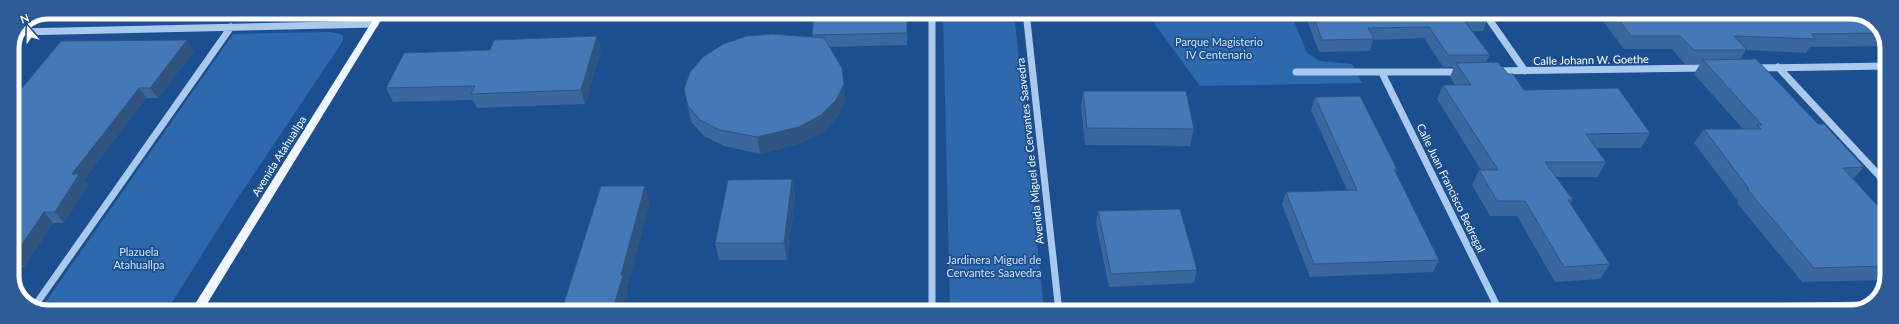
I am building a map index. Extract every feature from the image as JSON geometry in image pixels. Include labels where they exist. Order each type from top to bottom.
[{"type":"main road","name":"Avenida Atahuallpa","points":[[200,305],[378,19]]},
{"type":"street","points":[[932,19],[932,305]]},
{"type":"street","name":"Avenida Miguel de Cervantes Saavedra","points":[[1027,19],[1058,305]]},
{"type":"street","points":[[1489,19],[1525,71]]},
{"type":"street","points":[[24,32],[375,24]]},
{"type":"street","points":[[37,303],[231,27]]},
{"type":"street","points":[[1746,68],[1880,66]]},
{"type":"street","points":[[1778,67],[1880,176]]},
{"type":"street","name":"Calle Johann W. Goethe","points":[[1485,71],[1714,68]]},
{"type":"street","points":[[1296,72],[1469,72]]},
{"type":"street","name":"Calle Juan Francisco Bedregal","points":[[1382,73],[1497,305]]},
{"type":"green space","name":"Jardinera Miguel de Cervantes Saavedra","points":[[943,19],[1015,19],[1043,305],[950,305]]},
{"type":"green space","name":"Parque Magisterio IV Centenario","points":[[1151,19],[1293,19],[1307,53],[1320,61],[1352,64],[1362,83],[1200,86]]},
{"type":"green space","name":"Plazuela Atahuallpa","points":[[330,32],[343,35],[343,41],[235,202],[170,305],[44,305],[233,34]]},
{"type":"building","points":[[813,19],[907,19],[907,33],[812,35]]},
{"type":"building","points":[[1314,19],[1463,19],[1490,55],[1448,55],[1429,27],[1368,28],[1374,39],[1322,40]]},
{"type":"building","points":[[1618,19],[1855,19],[1872,27],[1876,33],[1811,34],[1816,39],[1734,36],[1747,50],[1694,50],[1680,36],[1631,36]]},
{"type":"building","points":[[773,34],[824,38],[842,68],[844,84],[836,100],[821,115],[799,127],[757,137],[720,130],[700,120],[688,106],[684,89],[690,72],[703,57],[723,44],[747,36]]},
{"type":"building","points":[[597,36],[581,90],[471,94],[475,86],[386,88],[404,53],[490,50],[494,40]]},
{"type":"building","points":[[187,40],[150,88],[139,88],[72,174],[79,174],[55,212],[44,212],[19,249],[19,92],[61,41]]},
{"type":"building","points":[[1756,59],[1818,124],[1824,124],[1864,167],[1843,168],[1880,208],[1880,266],[1814,268],[1747,189],[1749,189],[1704,129],[1761,129],[1757,125],[1762,125],[1703,60]]},
{"type":"building","points":[[1498,62],[1508,74],[1513,74],[1524,90],[1618,88],[1650,133],[1586,134],[1606,162],[1545,162],[1573,200],[1568,200],[1610,264],[1564,267],[1525,201],[1497,201],[1479,170],[1498,170],[1443,85],[1471,85],[1456,63]]},
{"type":"building","points":[[1083,91],[1186,91],[1194,129],[1087,128]]},
{"type":"building","points":[[1360,96],[1397,169],[1394,169],[1439,260],[1314,264],[1286,192],[1357,190],[1315,97]]},
{"type":"building","points":[[792,179],[784,243],[715,243],[728,180]]},
{"type":"building","points":[[601,186],[645,186],[614,305],[563,305]]},
{"type":"building","points":[[1180,209],[1197,270],[1111,274],[1098,211]]}]
